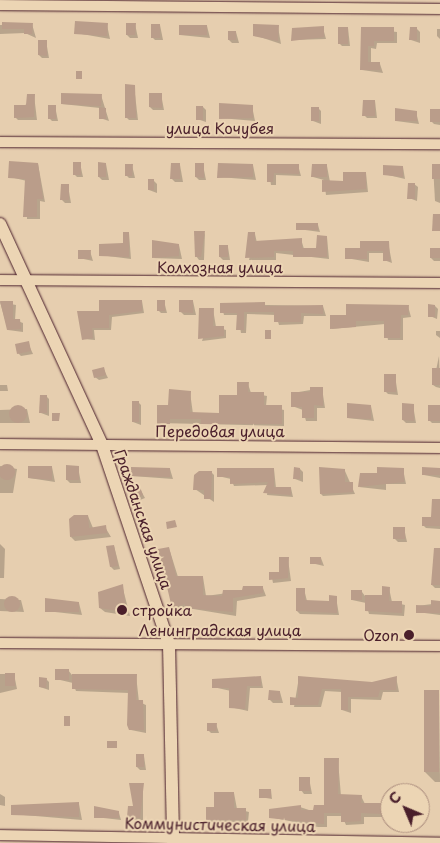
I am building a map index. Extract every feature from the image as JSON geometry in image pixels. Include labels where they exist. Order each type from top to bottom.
[{"type":"main road","name":"Гражданская улица","points":[[0,224],[102,445],[170,644],[173,840]]},
{"type":"street","points":[[0,6],[440,9]]},
{"type":"street","name":"улица Кочубея","points":[[0,142],[440,144]]},
{"type":"street","name":"Колхозная улица","points":[[0,280],[440,284]]},
{"type":"street","name":"Передовая улица","points":[[0,444],[440,448]]},
{"type":"street","name":"Ленинградская улица","points":[[0,643],[440,646]]},
{"type":"street","name":"Коммунистическая улица","points":[[0,835],[173,840],[440,843]]},
{"type":"building","points":[[75,21],[108,23],[107,36],[74,34]]},
{"type":"building","points":[[2,22],[33,23],[32,34],[24,34],[24,29],[2,29]]},
{"type":"building","points":[[126,23],[136,23],[135,35],[126,35]]},
{"type":"building","points":[[151,24],[160,24],[160,38],[151,38]]},
{"type":"building","points":[[253,24],[279,25],[278,41],[253,36]]},
{"type":"building","points":[[179,25],[207,25],[207,35],[179,35]]},
{"type":"building","points":[[324,26],[324,37],[291,41],[292,28]]},
{"type":"building","points":[[338,27],[348,27],[348,44],[338,44]]},
{"type":"building","points":[[361,27],[394,27],[394,41],[374,41],[374,46],[368,46],[368,62],[380,62],[380,70],[360,70]]},
{"type":"building","points":[[410,27],[417,27],[417,40],[409,40]]},
{"type":"building","points":[[228,31],[236,31],[236,40],[228,40]]},
{"type":"building","points":[[38,40],[47,40],[47,56],[38,55]]},
{"type":"building","points":[[76,71],[82,71],[82,79],[76,79]]},
{"type":"building","points":[[125,84],[135,85],[136,118],[125,118]]},
{"type":"building","points":[[61,93],[102,94],[101,106],[61,104]]},
{"type":"building","points":[[149,93],[162,93],[162,108],[149,107]]},
{"type":"building","points":[[27,94],[35,94],[34,117],[14,118],[14,105],[26,105]]},
{"type":"building","points":[[363,100],[375,100],[375,116],[362,116]]},
{"type":"building","points":[[219,103],[253,105],[253,118],[219,119]]},
{"type":"building","points":[[48,105],[56,105],[56,119],[48,119]]},
{"type":"building","points":[[196,106],[203,106],[203,120],[196,120]]},
{"type":"building","points":[[99,107],[106,108],[106,119],[99,119]]},
{"type":"building","points":[[311,107],[319,107],[319,121],[311,121]]},
{"type":"building","points":[[395,108],[417,111],[417,121],[395,121]]},
{"type":"building","points":[[430,109],[440,109],[440,122],[430,122]]},
{"type":"building","points":[[9,161],[38,163],[43,199],[37,199],[37,217],[23,217],[25,179],[8,178]]},
{"type":"building","points":[[73,162],[81,162],[81,175],[73,175]]},
{"type":"building","points":[[98,162],[106,163],[106,177],[98,177]]},
{"type":"building","points":[[171,163],[180,163],[180,179],[170,179]]},
{"type":"building","points":[[195,163],[204,163],[204,178],[195,177]]},
{"type":"building","points":[[218,163],[253,164],[253,177],[217,178]]},
{"type":"building","points":[[125,164],[133,164],[132,176],[125,176]]},
{"type":"building","points":[[267,164],[299,164],[299,174],[274,173],[273,182],[267,182]]},
{"type":"building","points":[[312,164],[327,164],[327,177],[311,177]]},
{"type":"building","points":[[432,164],[440,164],[440,179],[432,179]]},
{"type":"building","points":[[383,165],[403,166],[403,177],[383,175]]},
{"type":"building","points":[[343,172],[366,172],[366,189],[322,192],[322,180],[343,181]]},
{"type":"building","points":[[148,179],[154,179],[154,190],[148,190]]},
{"type":"building","points":[[408,183],[415,183],[415,199],[407,199]]},
{"type":"building","points":[[61,184],[69,184],[69,200],[60,200]]},
{"type":"building","points":[[433,214],[440,214],[440,231],[432,231]]},
{"type":"building","points":[[296,223],[318,223],[318,230],[296,230]]},
{"type":"building","points":[[194,231],[205,231],[201,257],[195,257]]},
{"type":"building","points":[[123,232],[129,232],[129,257],[99,256],[99,244],[123,243]]},
{"type":"building","points":[[248,232],[255,232],[255,241],[302,238],[302,248],[316,248],[317,235],[327,236],[327,257],[293,257],[293,251],[274,251],[274,257],[245,258]]},
{"type":"building","points":[[152,240],[179,244],[179,256],[152,258]]},
{"type":"building","points":[[360,241],[389,241],[390,261],[383,261],[383,251],[367,251],[367,259],[345,259],[345,248],[360,248]]},
{"type":"building","points":[[219,245],[228,245],[228,257],[219,257]]},
{"type":"building","points":[[430,248],[440,248],[440,258],[430,258]]},
{"type":"building","points":[[78,250],[91,250],[90,259],[78,259]]},
{"type":"building","points":[[99,300],[142,300],[142,311],[109,315],[109,328],[92,328],[93,338],[82,340],[77,311],[99,311]]},
{"type":"building","points":[[157,300],[165,300],[165,311],[157,311]]},
{"type":"building","points":[[179,300],[193,300],[193,313],[179,312]]},
{"type":"building","points":[[0,301],[13,301],[13,319],[20,319],[21,329],[7,330]]},
{"type":"building","points":[[265,302],[265,306],[323,305],[323,314],[301,313],[301,322],[274,322],[274,312],[244,312],[244,330],[236,330],[237,313],[220,313],[220,303]]},
{"type":"building","points":[[346,304],[409,305],[408,315],[401,315],[400,338],[384,338],[384,321],[356,321],[356,327],[330,329],[330,315],[346,315]]},
{"type":"building","points":[[428,304],[435,305],[435,317],[428,317]]},
{"type":"building","points":[[199,308],[214,308],[213,326],[224,326],[224,336],[198,339]]},
{"type":"building","points":[[265,330],[271,330],[271,339],[265,339]]},
{"type":"building","points":[[29,341],[31,351],[17,354],[15,344]]},
{"type":"building","points":[[104,367],[106,375],[94,378],[92,370]]},
{"type":"building","points":[[432,368],[440,368],[440,385],[432,385]]},
{"type":"building","points":[[384,374],[396,374],[396,392],[384,392]]},
{"type":"building","points":[[237,382],[249,382],[248,392],[264,392],[264,405],[282,405],[282,424],[201,424],[201,419],[170,419],[170,424],[157,424],[157,405],[168,405],[169,389],[191,391],[190,412],[219,413],[219,395],[237,395]]},
{"type":"building","points":[[310,387],[323,387],[323,406],[314,405],[314,418],[302,418],[302,407],[291,407],[291,392],[310,392]]},
{"type":"building","points":[[40,395],[47,395],[47,413],[39,413]]},
{"type":"building","points":[[132,401],[139,401],[139,422],[132,422]]},
{"type":"building","points":[[347,403],[371,405],[371,419],[347,418]]},
{"type":"building","points":[[402,403],[414,404],[414,421],[402,420]]},
{"type":"building","points":[[18,405],[24,408],[27,414],[24,420],[18,423],[12,420],[9,414],[12,408]]},
{"type":"building","points":[[428,405],[440,405],[440,421],[428,421]]},
{"type":"building","points":[[52,413],[60,413],[59,421],[52,421]]},
{"type":"building","points":[[7,464],[15,472],[7,480],[-1,472]]},
{"type":"building","points":[[66,465],[79,466],[79,480],[66,480]]},
{"type":"building","points":[[28,466],[52,466],[52,480],[28,478]]},
{"type":"building","points":[[131,467],[170,468],[170,477],[131,476]]},
{"type":"building","points":[[294,467],[300,468],[300,479],[293,479]]},
{"type":"building","points":[[319,467],[345,469],[345,482],[353,482],[353,492],[320,494]]},
{"type":"building","points":[[377,467],[404,468],[404,482],[358,487],[360,473],[377,473]]},
{"type":"building","points":[[422,467],[440,468],[440,475],[422,475]]},
{"type":"building","points":[[217,468],[274,468],[274,487],[291,487],[291,495],[263,493],[268,482],[230,484],[230,477],[217,477]]},
{"type":"building","points":[[199,471],[212,471],[211,499],[204,499],[204,490],[193,490],[194,475]]},
{"type":"building","points":[[140,487],[143,495],[136,497],[134,489]]},
{"type":"building","points":[[432,499],[440,499],[440,526],[422,526],[422,517],[431,517]]},
{"type":"building","points":[[74,515],[88,515],[89,528],[106,525],[107,533],[70,537],[69,519]]},
{"type":"building","points":[[175,520],[177,527],[167,529],[166,522]]},
{"type":"building","points":[[393,527],[405,527],[405,539],[393,539]]},
{"type":"building","points":[[114,545],[118,566],[110,567],[106,546]]},
{"type":"building","points":[[169,547],[176,576],[203,576],[203,595],[222,596],[223,590],[242,590],[243,586],[263,586],[263,593],[233,598],[233,612],[185,608],[185,604],[172,608],[158,549]]},
{"type":"building","points":[[434,548],[440,548],[440,585],[431,585]]},
{"type":"building","points":[[279,557],[289,557],[288,578],[269,580],[269,572],[279,572]]},
{"type":"building","points":[[310,557],[321,557],[321,564],[310,564]]},
{"type":"building","points":[[123,584],[126,612],[99,608],[98,592]]},
{"type":"building","points":[[382,586],[390,587],[389,601],[402,601],[402,613],[365,611],[365,595],[382,595]]},
{"type":"building","points":[[296,588],[305,588],[305,600],[329,601],[329,595],[337,596],[337,613],[296,611]]},
{"type":"building","points":[[351,590],[362,590],[362,600],[351,600]]},
{"type":"building","points":[[9,596],[15,596],[20,601],[18,610],[9,612],[4,607],[4,601]]},
{"type":"building","points":[[45,598],[79,602],[79,612],[45,612]]},
{"type":"building","points":[[431,600],[440,601],[440,613],[416,613],[416,605],[431,606]]},
{"type":"building","points":[[55,669],[69,669],[69,680],[55,680]]},
{"type":"building","points":[[5,673],[15,673],[15,686],[5,686]]},
{"type":"building","points":[[72,674],[137,674],[136,700],[143,700],[144,730],[129,730],[127,725],[128,690],[72,689]]},
{"type":"building","points":[[261,676],[261,686],[247,686],[245,709],[229,708],[229,688],[212,688],[212,679]]},
{"type":"building","points":[[298,676],[372,682],[397,676],[396,690],[380,690],[378,697],[348,697],[348,710],[341,710],[341,689],[322,689],[318,705],[290,705],[290,697],[298,698]]},
{"type":"building","points":[[39,677],[47,678],[46,688],[39,687]]},
{"type":"building","points":[[269,690],[280,691],[280,700],[268,700]]},
{"type":"building","points":[[424,690],[439,690],[439,772],[424,772]]},
{"type":"building","points":[[64,716],[70,716],[70,726],[64,726]]},
{"type":"building","points":[[207,723],[217,723],[216,731],[207,731]]},
{"type":"building","points":[[107,741],[117,741],[117,748],[107,748]]},
{"type":"building","points":[[136,754],[144,754],[144,767],[136,767]]},
{"type":"building","points":[[324,758],[339,758],[338,794],[362,795],[361,803],[380,803],[380,814],[361,813],[361,821],[341,822],[341,813],[324,813],[324,824],[269,818],[269,809],[301,805],[301,810],[313,810],[314,805],[324,805]]},
{"type":"building","points":[[299,777],[310,777],[310,791],[299,791]]},
{"type":"building","points":[[129,783],[144,783],[140,818],[127,817],[128,806],[133,806]]},
{"type":"building","points":[[259,789],[271,789],[271,798],[259,798]]},
{"type":"building","points":[[214,792],[234,792],[234,808],[246,808],[246,820],[206,820],[206,807],[214,807]]},
{"type":"building","points":[[79,802],[79,817],[11,815],[11,805]]},
{"type":"building","points":[[94,806],[119,811],[119,818],[94,818]]},
{"type":"place","name":"стройка","points":[[122,610]]},
{"type":"place","name":"Ozon","points":[[409,635]]}]
